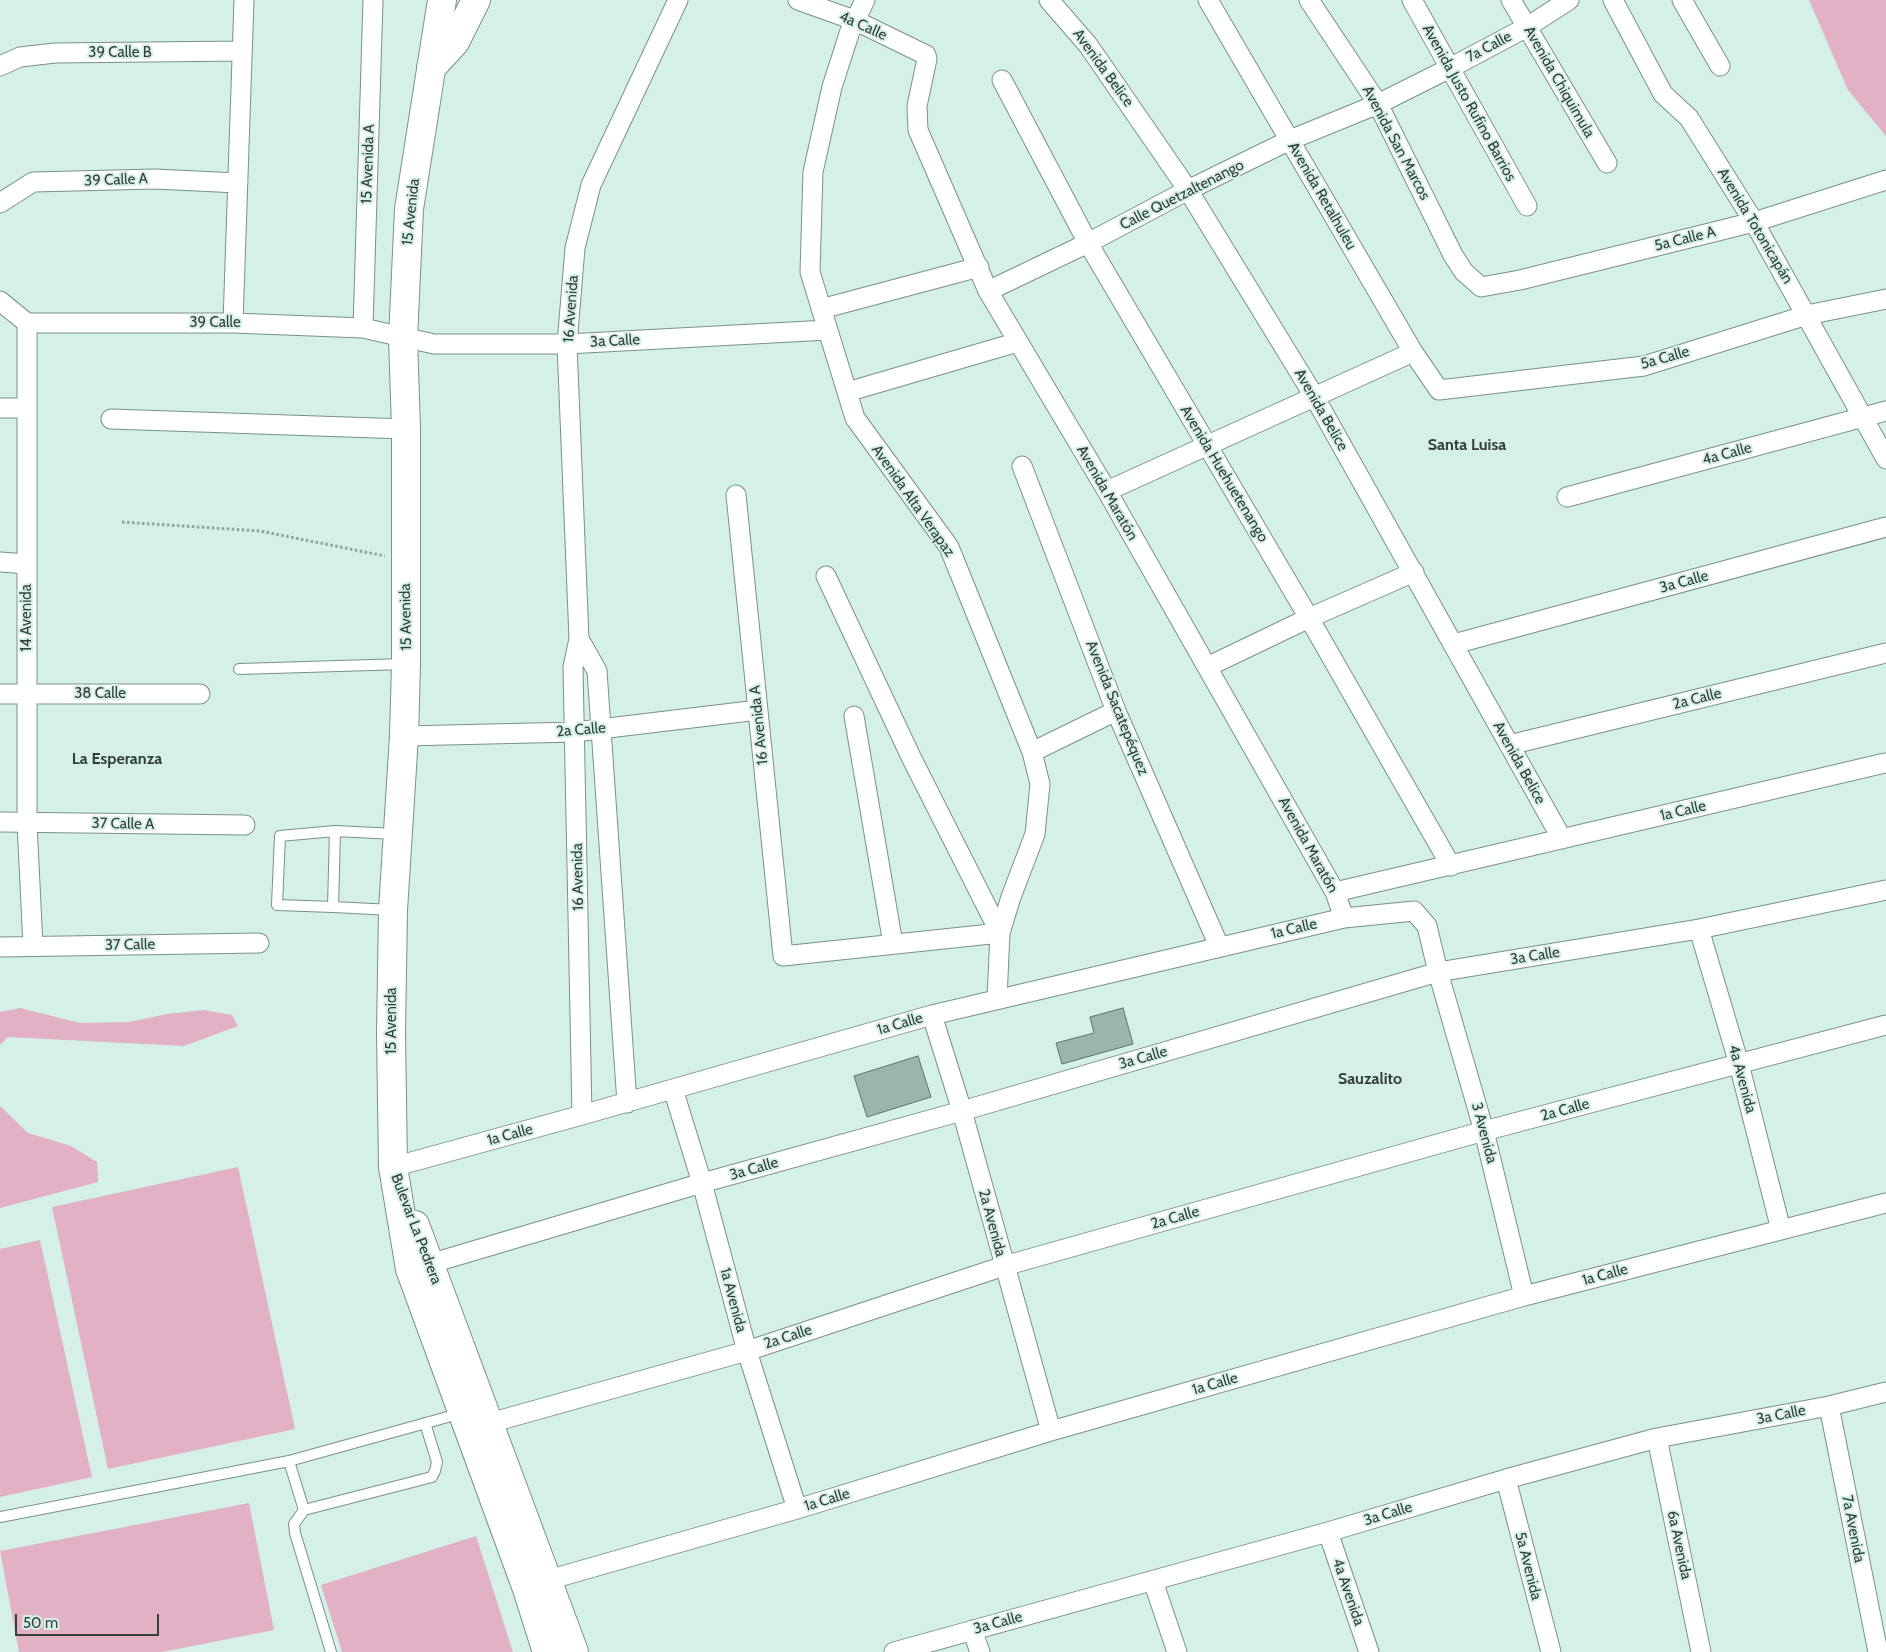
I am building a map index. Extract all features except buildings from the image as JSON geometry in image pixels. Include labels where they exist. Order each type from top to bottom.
[{"type":"main road","points":[[431,68],[442,0]]},
{"type":"main road","points":[[431,68],[456,42],[476,0]]},
{"type":"main road","name":"15 Avenida","points":[[393,1167],[391,1033],[394,910],[404,736],[406,664],[406,429],[403,338],[409,209],[431,68]]},
{"type":"main road","name":"Bulevar La Pedrera","points":[[393,1167],[420,1266],[474,1421],[548,1652]]},
{"type":"main road","name":"Bulevar La Pedrera","points":[[474,1421],[548,1580],[574,1652]]},
{"type":"street","points":[[233,323],[244,0]]},
{"type":"street","name":"15 Avenida A","points":[[363,328],[373,0]]},
{"type":"street","name":"16 Avenida","points":[[582,1115],[573,667],[579,640],[567,344],[575,248],[591,185],[678,0]]},
{"type":"street","name":"4a Calle","points":[[798,0],[854,20],[926,55]]},
{"type":"street","name":"Avenida Alta Verapaz","points":[[865,0],[854,20],[832,87],[813,172],[810,272],[855,418],[949,547],[1032,752],[1040,784],[1035,834],[1011,897],[1000,934],[996,999]]},
{"type":"street","name":"Avenida Belice","points":[[1049,0],[1088,45],[1188,190],[1314,396],[1562,839]]},
{"type":"street","name":"Avenida Retalhuleu","points":[[1208,0],[1413,352],[1439,390]]},
{"type":"street","name":"Avenida San Marcos","points":[[1309,0],[1378,104],[1453,255],[1464,272],[1481,286]]},
{"type":"street","name":"Avenida Justo Rufino Barrios","points":[[1412,0],[1527,206]]},
{"type":"street","name":"Avenida Chiquimula","points":[[1511,0],[1607,163]]},
{"type":"street","name":"7a Calle","points":[[1378,104],[1527,27],[1569,0]]},
{"type":"street","name":"Avenida Totonicapán","points":[[1613,0],[1663,94],[1689,118],[1754,222],[1807,314],[1886,459]]},
{"type":"street","points":[[1682,0],[1720,66]]},
{"type":"street","name":"39 Calle B","points":[[0,66],[20,56],[55,53],[242,51]]},
{"type":"street","name":"Avenida Maratón","points":[[926,55],[927,59],[917,106],[918,130],[988,291],[1107,491],[1336,892],[1344,918]]},
{"type":"street","name":"Avenida Huehuetenango","points":[[1002,80],[1088,244],[1309,618],[1450,866]]},
{"type":"street","name":"Calle Quetzaltenango","points":[[988,291],[1088,244],[1188,190],[1290,140],[1378,104]]},
{"type":"street","name":"39 Calle A","points":[[0,203],[33,182],[155,179],[238,183]]},
{"type":"street","name":"5a Calle A","points":[[1481,286],[1520,280],[1754,222],[1886,180]]},
{"type":"street","points":[[821,309],[979,267]]},
{"type":"street","name":"5a Calle","points":[[1439,390],[1644,366],[1807,314],[1886,299]]},
{"type":"street","points":[[0,301],[27,324]]},
{"type":"street","name":"39 Calle","points":[[27,324],[233,323],[363,328],[403,338]]},
{"type":"street","name":"14 Avenida","points":[[27,324],[27,823],[32,946]]},
{"type":"street","name":"3a Calle","points":[[403,338],[434,344],[567,344],[828,330]]},
{"type":"street","points":[[847,392],[1018,342]]},
{"type":"street","points":[[1107,491],[1413,352]]},
{"type":"street","points":[[0,408],[27,408]]},
{"type":"street","name":"4a Calle","points":[[1567,497],[1886,411]]},
{"type":"street","points":[[111,419],[406,429]]},
{"type":"street","name":"Avenida Sacatepéquez","points":[[1022,466],[1116,711],[1219,946]]},
{"type":"street","name":"16 Avenida A","points":[[736,495],[783,956],[893,944]]},
{"type":"street","name":"3a Calle","points":[[1454,644],[1886,527]]},
{"type":"street","points":[[0,562],[27,564]]},
{"type":"street","points":[[1207,666],[1309,618],[1414,572]]},
{"type":"street","points":[[826,576],[911,757],[1000,934],[893,944],[854,716]]},
{"type":"street","name":"16 Avenida","points":[[579,640],[598,671],[627,1103]]},
{"type":"street","name":"2a Calle","points":[[1509,745],[1886,653]]},
{"type":"street","name":"38 Calle","points":[[0,694],[200,694]]},
{"type":"street","name":"2a Calle","points":[[404,736],[575,732],[758,710]]},
{"type":"street","points":[[1032,752],[1116,711]]},
{"type":"street","name":"1a Calle","points":[[1336,892],[1562,839],[1886,767]]},
{"type":"street","name":"37 Calle A","points":[[0,822],[245,825]]},
{"type":"street","name":"3a Calle","points":[[420,1266],[1438,972],[1699,929],[1886,890]]},
{"type":"street","name":"1a Calle","points":[[393,1167],[627,1103],[932,1015],[996,999],[1344,918],[1414,912]]},
{"type":"street","name":"3 Avenida","points":[[1414,912],[1427,926],[1438,972],[1484,1131],[1524,1296]]},
{"type":"street","name":"4a Avenida","points":[[1699,929],[1739,1064],[1781,1230]]},
{"type":"street","name":"37 Calle","points":[[0,947],[260,943]]},
{"type":"street","name":"2a Avenida","points":[[932,1015],[962,1111],[1004,1266],[1052,1431]]},
{"type":"street","name":"2a Calle","points":[[474,1421],[747,1351],[1004,1266],[1484,1131],[1886,1025]]},
{"type":"street","name":"1a Avenida","points":[[673,1089],[702,1183],[747,1351],[798,1509]]},
{"type":"street","name":"1a Calle","points":[[548,1580],[798,1509],[1052,1431],[1524,1296],[1886,1203]]},
{"type":"street","name":"3a Calle","points":[[894,1652],[1154,1581],[1657,1438],[1828,1406],[1886,1392]]},
{"type":"street","name":"7a Avenida","points":[[1828,1406],[1878,1652]]},
{"type":"street","name":"6a Avenida","points":[[1657,1438],[1701,1652]]},
{"type":"street","name":"5a Avenida","points":[[1506,1480],[1551,1652]]},
{"type":"street","name":"4a Avenida","points":[[1328,1532],[1369,1652]]},
{"type":"street","points":[[1154,1581],[1177,1652]]},
{"type":"street","points":[[972,1630],[980,1652]]},
{"type":"lane","points":[[239,669],[406,664]]},
{"type":"lane","points":[[394,910],[277,905],[280,836],[335,831],[398,834]]},
{"type":"lane","points":[[333,907],[335,831]]},
{"type":"lane","points":[[0,1517],[289,1461],[425,1423],[474,1421]]},
{"type":"lane","points":[[331,1652],[294,1533],[294,1524],[304,1510],[432,1477],[435,1472],[436,1462],[425,1423]]},
{"type":"lane","points":[[289,1461],[304,1510]]},
{"type":"path","points":[[122,522],[260,530],[405,560]]},
{"type":"shaded area","points":[[1809,0],[1886,0],[1886,136],[1848,90]]},
{"type":"shaded area","points":[[20,1008],[80,1023],[129,1022],[167,1014],[204,1010],[232,1015],[238,1026],[184,1046],[8,1037],[0,1045],[0,1012]]},
{"type":"shaded area","points":[[0,1106],[28,1133],[71,1146],[97,1162],[98,1182],[0,1208]]},
{"type":"shaded area","points":[[238,1167],[295,1429],[108,1469],[52,1207]]},
{"type":"shaded area","points":[[40,1240],[92,1477],[0,1497],[0,1249]]},
{"type":"shaded area","points":[[249,1503],[274,1630],[162,1652],[19,1652],[0,1551]]},
{"type":"shaded area","points":[[476,1536],[513,1652],[342,1652],[321,1585]]},
{"type":"district","name":"Santa Luisa","points":[[1467,445]]},
{"type":"district","name":"La Esperanza","points":[[117,759]]},
{"type":"district","name":"Sauzalito","points":[[1370,1079]]}]
